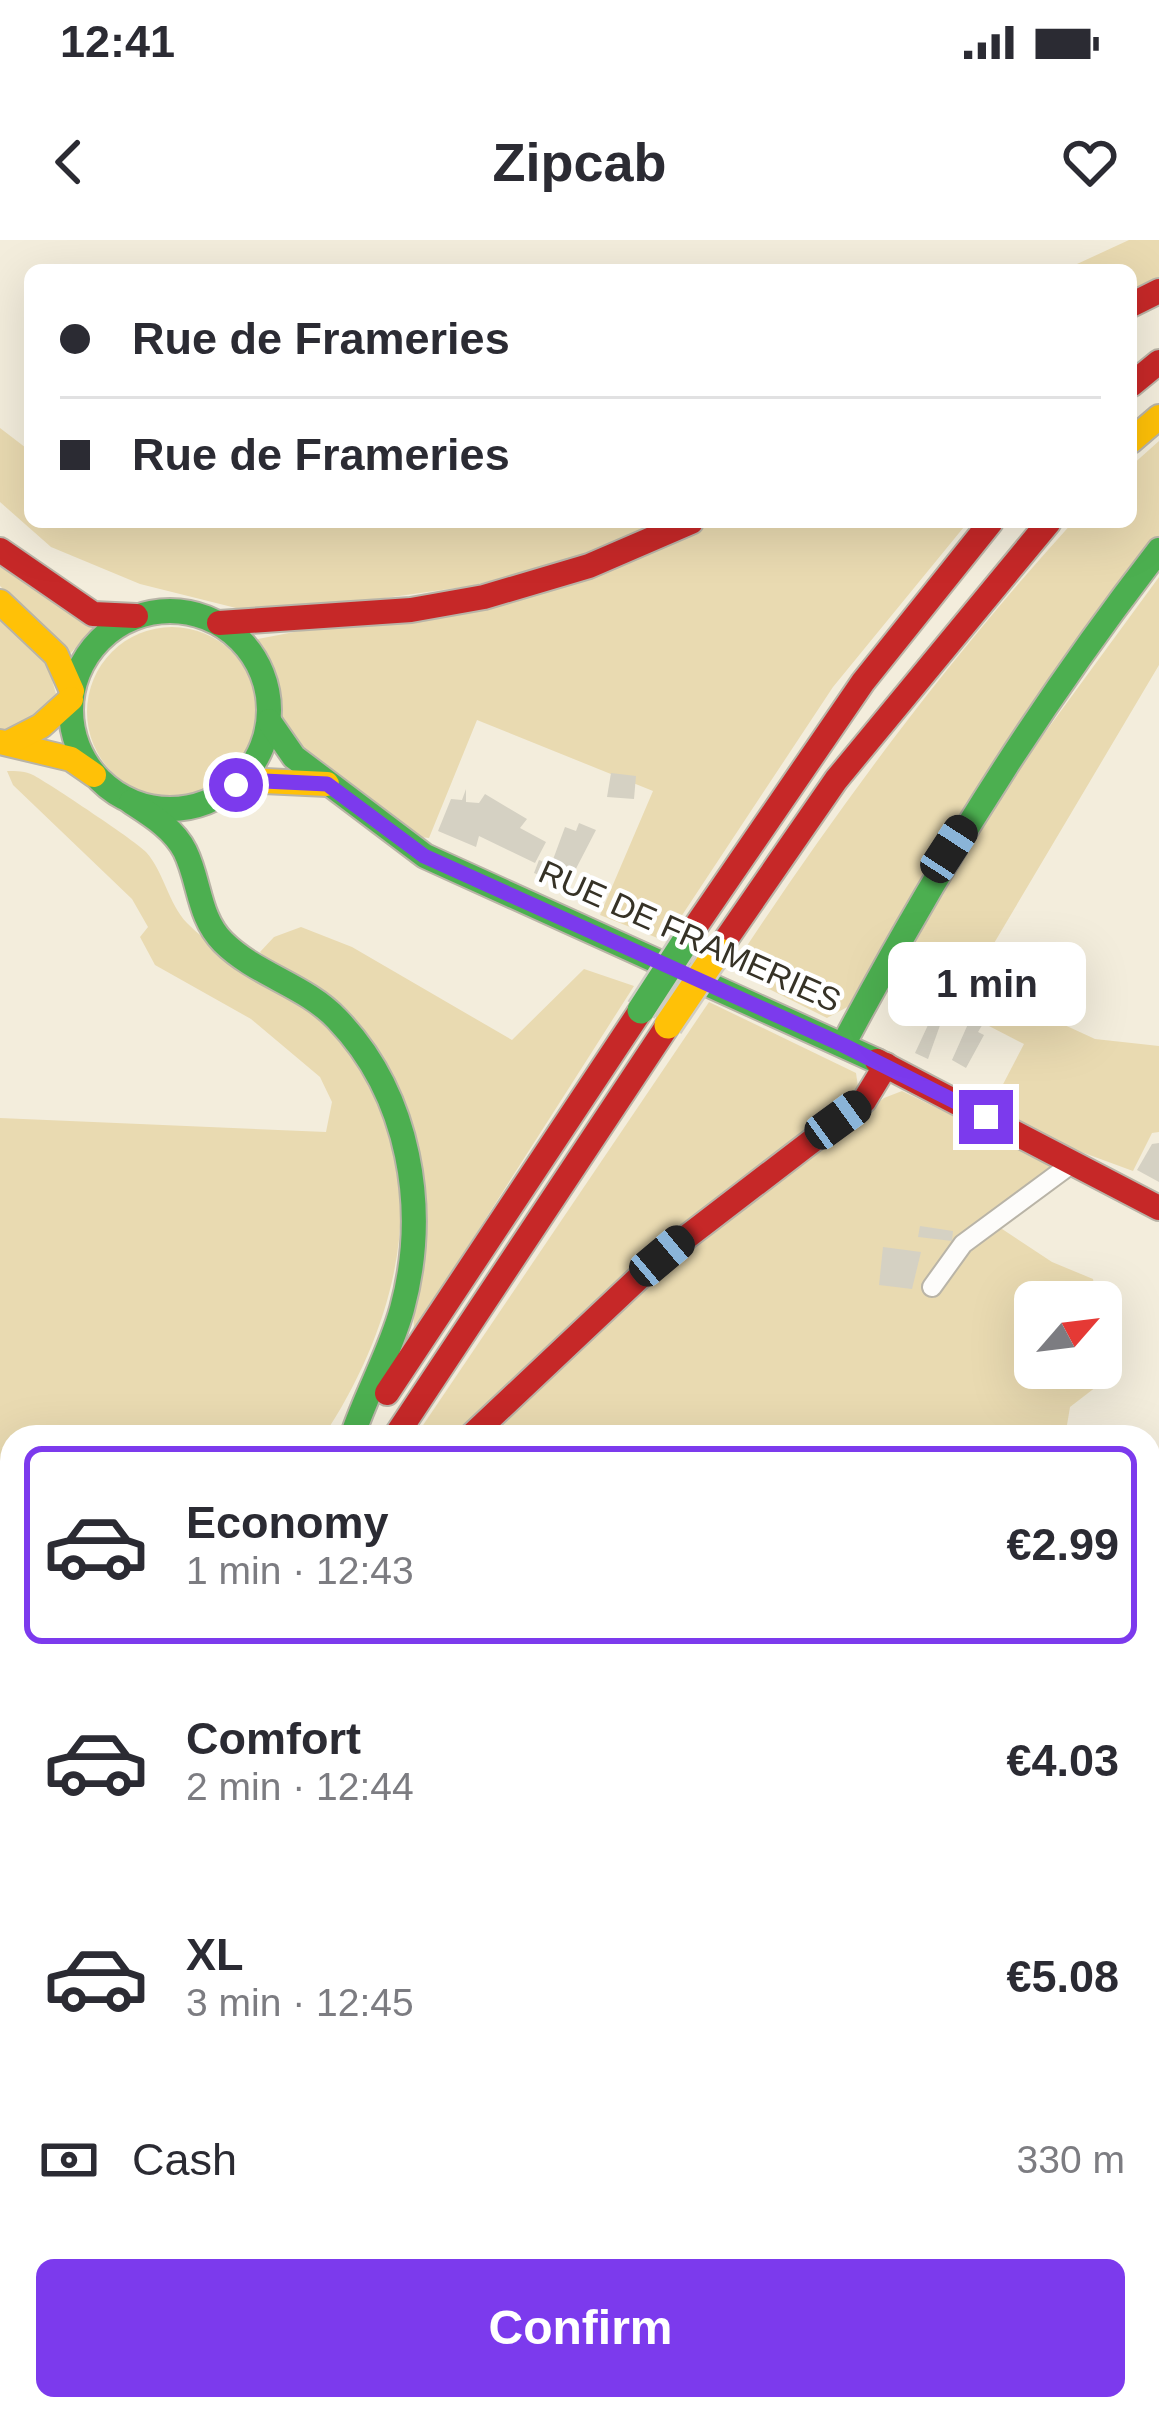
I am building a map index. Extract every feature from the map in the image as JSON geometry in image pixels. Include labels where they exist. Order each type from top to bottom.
[{"type":"main road","points":[[0,550],[93,614],[178,611],[217,623],[260,628],[310,615],[408,610],[521,590],[619,556],[679,528]]},
{"type":"main road","points":[[363,1425],[863,682],[986,528]]},
{"type":"main road","points":[[403,1425],[836,780],[1044,528]]},
{"type":"main road","points":[[843,1045],[949,849],[1034,718],[1159,550]]},
{"type":"main road","points":[[0,602],[56,655],[72,695],[75,739],[94,775]]},
{"type":"main road","points":[[4,742],[41,726],[72,695],[102,637],[138,616]]},
{"type":"main road","points":[[217,623],[258,664],[269,721],[258,756],[221,796]]},
{"type":"main road","name":"RUE DE FRAMERIES","points":[[269,721],[294,757],[424,856],[886,1065],[1159,1208]]},
{"type":"main road","points":[[4,742],[70,759],[131,802],[184,849],[199,905],[226,945],[294,984],[334,1016],[366,1053],[405,1135],[413,1194],[412,1257],[403,1305],[359,1425]]},
{"type":"main road","points":[[131,802],[177,810],[264,781],[327,784]]},
{"type":"main road","points":[[483,1425],[662,1256],[864,1101],[886,1065]]},
{"type":"street","points":[[932,1287],[963,1244],[1074,1162]]},
{"type":"shaded area","points":[[1129,240],[1159,240],[1159,277],[1137,288],[1137,264],[1077,264]]},
{"type":"shaded area","points":[[0,428],[24,446],[24,523],[0,502]]},
{"type":"shaded area","points":[[1159,441],[1159,538],[851,1005],[827,1018],[731,970],[893,739],[1068,528],[1137,528],[1137,461]]},
{"type":"shaded area","points":[[29,528],[649,528],[585,557],[470,586],[264,615],[140,584],[51,547]]},
{"type":"shaded area","points":[[702,528],[963,528],[833,687],[665,941],[600,915],[653,791],[477,720],[429,838],[420,837],[299,751],[279,715],[275,683],[253,640],[610,571]]},
{"type":"shaded area","points":[[0,567],[97,623],[70,654],[0,586]]},
{"type":"shaded area","points":[[1159,577],[1159,665],[971,982],[1095,1039],[1159,1046],[1159,1132],[1152,1133],[1133,1171],[986,1117],[1024,1044],[890,975],[1000,794]]},
{"type":"shaded area","points":[[0,617],[47,662],[56,694],[33,721],[0,731]]},
{"type":"shaded area","points":[[172,627],[205,633],[232,652],[251,679],[257,712],[251,745],[232,772],[205,791],[172,797],[139,791],[112,772],[93,745],[87,712],[93,679],[112,652],[139,633]]},
{"type":"shaded area","points":[[7,771],[33,775],[140,847],[187,923],[305,1008],[350,1054],[380,1105],[397,1159],[401,1215],[394,1273],[378,1330],[330,1425],[0,1425],[0,1118],[326,1132],[332,1102],[320,1077],[251,1019],[155,965],[140,937],[148,927],[132,899],[13,785]]},
{"type":"shaded area","points":[[301,927],[352,947],[512,1040],[584,969],[634,986],[414,1331],[405,1116],[260,952],[274,937]]},
{"type":"shaded area","points":[[709,1002],[856,1073],[858,1087],[476,1425],[423,1425]]},
{"type":"shaded area","points":[[902,1091],[1056,1166],[993,1223],[1052,1262],[1093,1281],[1014,1281],[1014,1389],[1093,1389],[1070,1407],[1067,1425],[500,1425],[630,1300],[884,1098]]},
{"type":"building","points":[[611,773],[636,776],[634,799],[607,797]]},
{"type":"building","points":[[466,789],[466,802],[479,803],[485,794],[527,819],[520,828],[546,842],[535,863],[479,836],[476,847],[438,831],[451,799],[462,800]]},
{"type":"building","points":[[579,823],[596,830],[567,886],[534,873],[539,860],[551,865],[565,827],[576,831]]},
{"type":"building","points":[[941,997],[949,1000],[928,1059],[915,1053]]},
{"type":"building","points":[[972,1015],[984,1022],[978,1032],[984,1035],[966,1068],[952,1060]]},
{"type":"building","points":[[1159,1143],[1159,1182],[1137,1170],[1152,1144]]},
{"type":"building","points":[[920,1226],[953,1231],[952,1241],[918,1237]]},
{"type":"building","points":[[883,1247],[921,1252],[912,1289],[879,1285]]},
{"type":"traffic: fast","points":[[843,1045],[990,791],[1159,550]]},
{"type":"traffic: fast","points":[[170,611],[208,618],[240,640],[262,672],[269,710],[262,748],[240,780],[208,802],[170,809],[132,802],[100,780],[78,748],[71,710],[78,672],[100,640],[132,618],[170,611]]},
{"type":"traffic: fast","points":[[269,721],[294,757],[425,856],[877,1061]]},
{"type":"traffic: fast","points":[[131,802],[180,843],[204,910],[223,942],[337,1019],[362,1049],[397,1118],[413,1193],[410,1271],[397,1325],[357,1425]]},
{"type":"traffic: fast","points":[[641,1010],[689,936]]},
{"type":"traffic: slow","points":[[1137,436],[1159,417]]},
{"type":"traffic: slow","points":[[0,602],[56,655],[72,691]]},
{"type":"traffic: slow","points":[[8,743],[41,726],[71,699]]},
{"type":"traffic: slow","points":[[0,742],[71,759],[94,775]]},
{"type":"traffic: slow","points":[[221,796],[264,781],[327,784]]},
{"type":"traffic: slow","points":[[668,1025],[718,951]]},
{"type":"traffic: jam","points":[[1137,302],[1159,291]]},
{"type":"traffic: jam","points":[[1137,380],[1159,362]]},
{"type":"traffic: jam","points":[[219,623],[411,610],[484,597],[589,566],[677,528]]},
{"type":"traffic: jam","points":[[689,936],[863,682],[986,528]]},
{"type":"traffic: jam","points":[[718,951],[836,780],[1044,528]]},
{"type":"traffic: jam","points":[[0,550],[93,614],[136,616]]},
{"type":"traffic: jam","points":[[387,1393],[641,1010]]},
{"type":"traffic: jam","points":[[403,1425],[668,1025]]},
{"type":"traffic: jam","points":[[877,1061],[1159,1208]]},
{"type":"traffic: jam","points":[[483,1425],[662,1256],[864,1101],[886,1065]]},
{"type":"route","points":[[236,785],[221,796],[264,781],[327,784],[424,856],[843,1045],[986,1117]]}]
